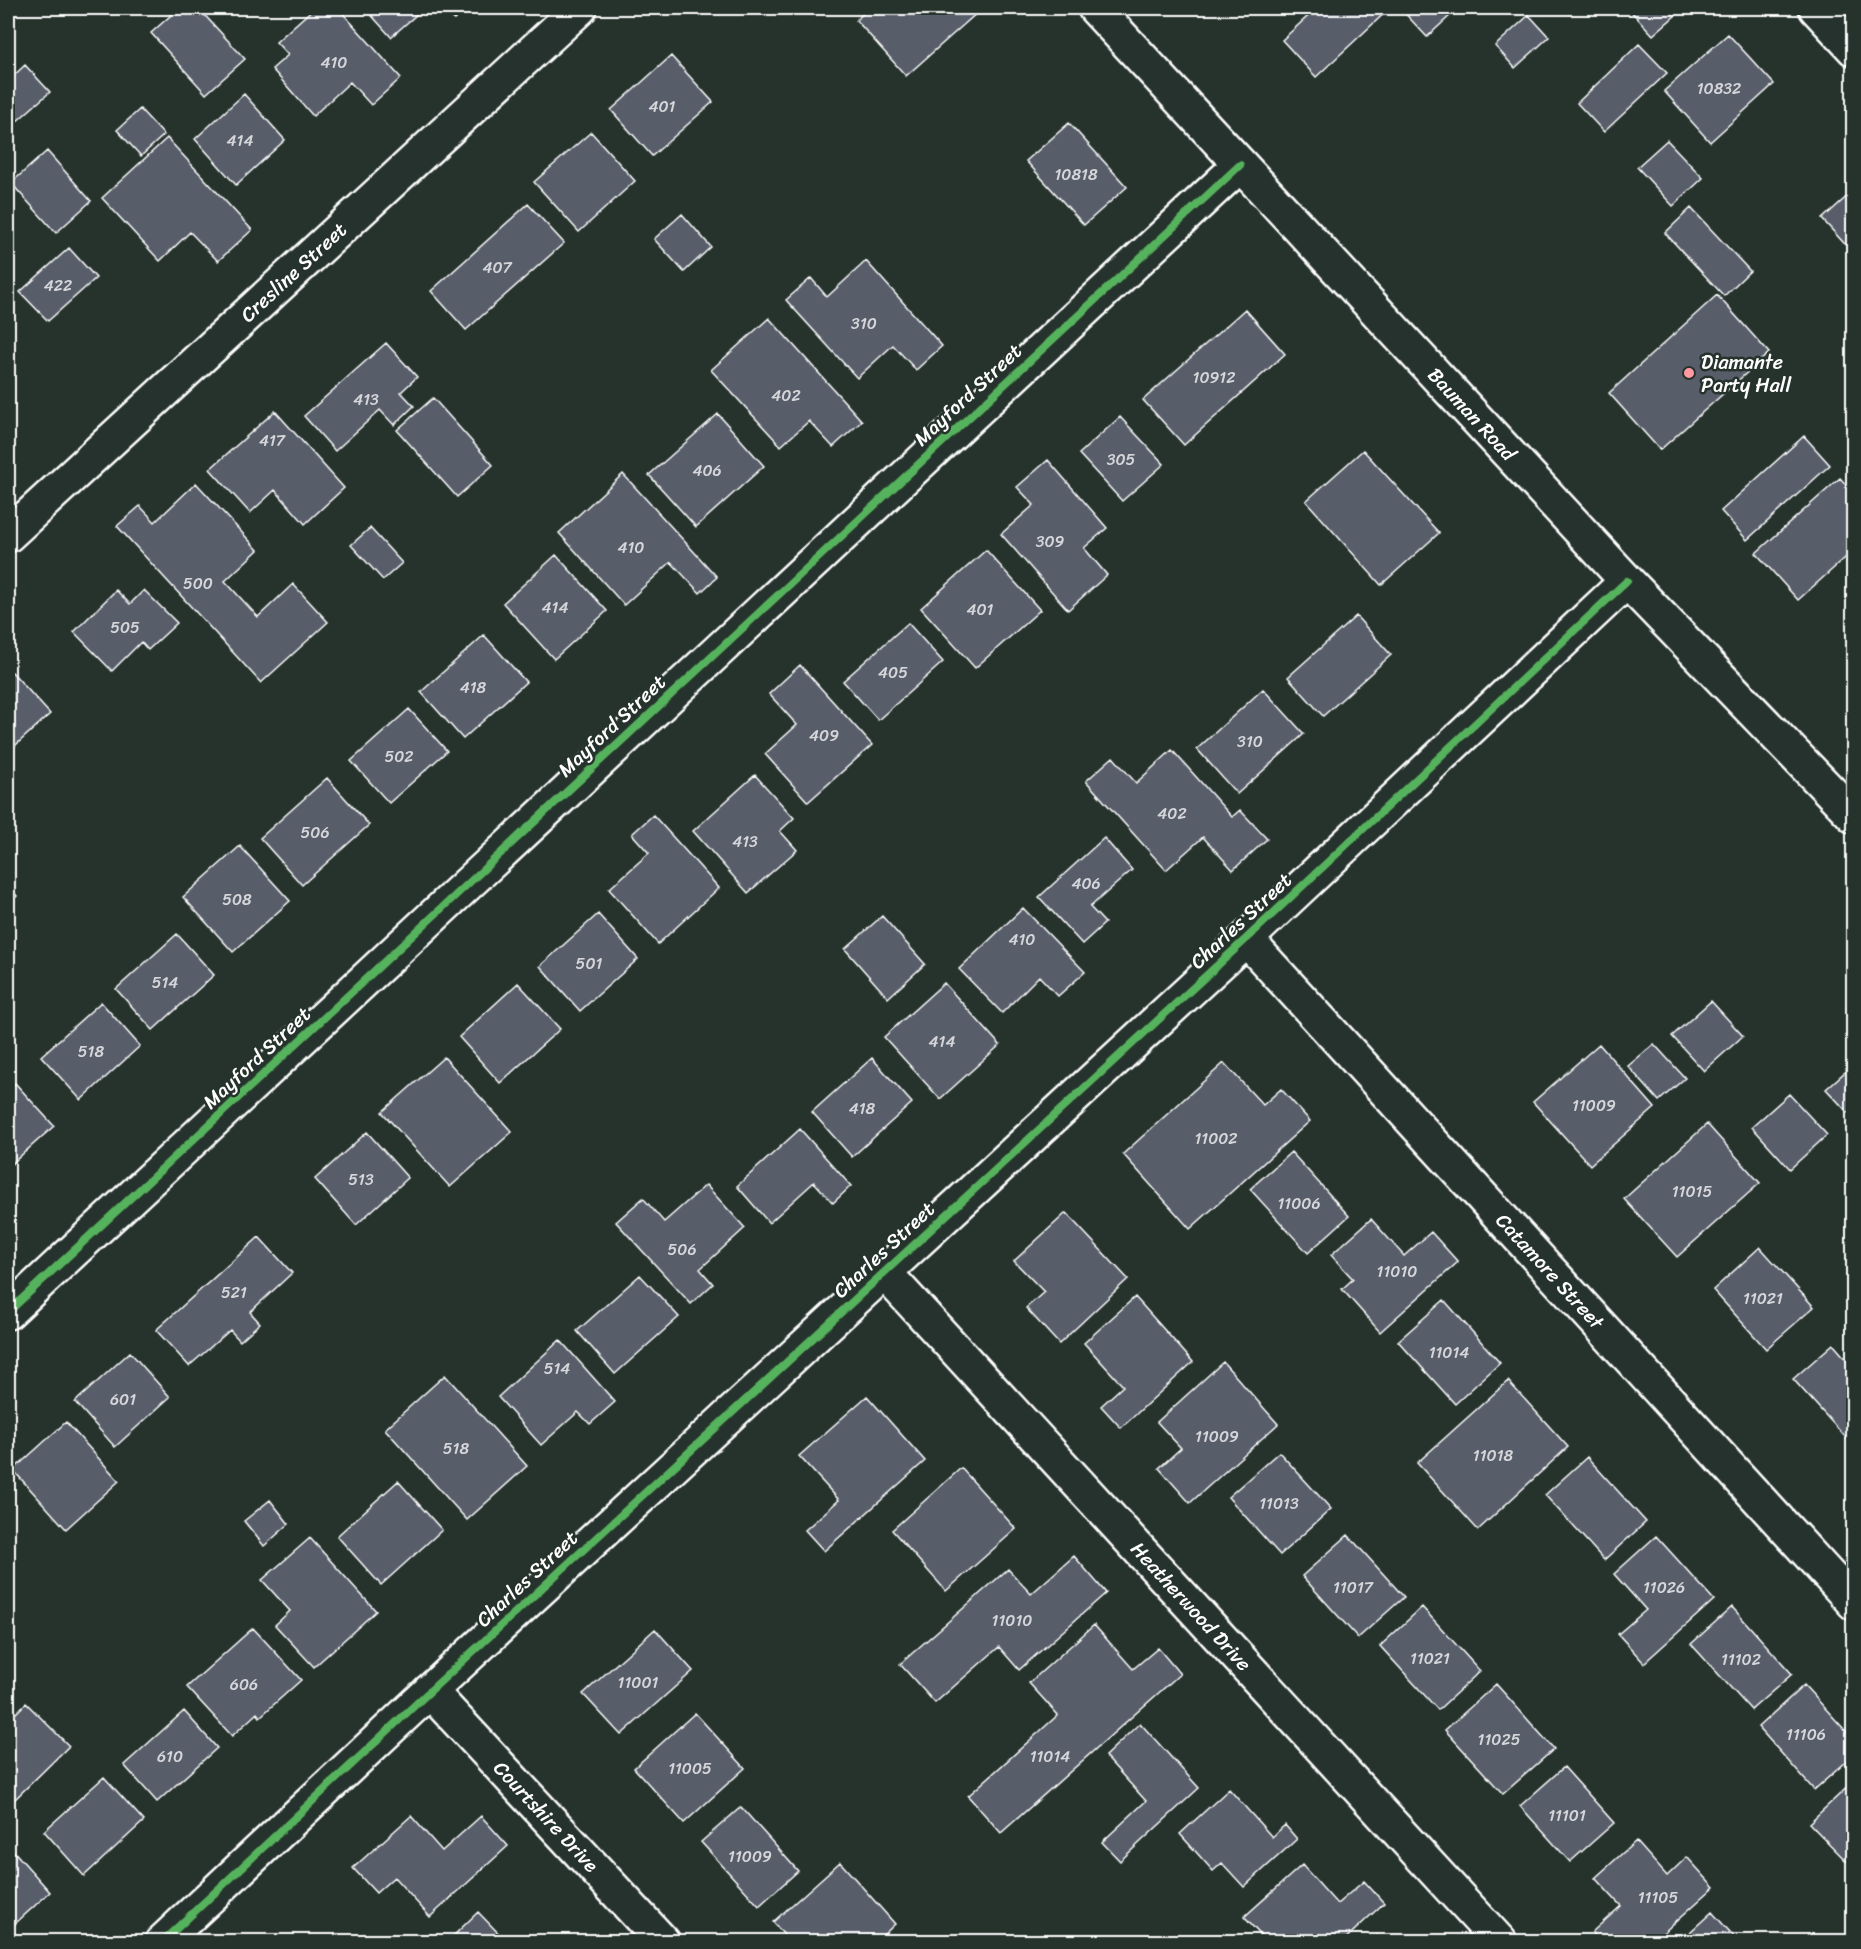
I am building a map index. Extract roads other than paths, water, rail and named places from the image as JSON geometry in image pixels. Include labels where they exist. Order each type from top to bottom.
[{"type":"street","name":"Cresline Street","points":[[8,535],[580,8]]},
{"type":"street","name":"Bauman Road","points":[[1095,8],[1627,581],[1854,816]]},
{"type":"street","points":[[1816,8],[1854,49]]},
{"type":"street","name":"Mayford Street","points":[[8,1312],[1240,165]]},
{"type":"street","name":"Charles Street","points":[[162,1941],[430,1690],[1246,939],[1627,581]]},
{"type":"street","name":"Catamore Street","points":[[1246,939],[1854,1603]]},
{"type":"street","name":"Heatherwood Drive","points":[[884,1272],[1500,1941]]},
{"type":"street","name":"Courtshire Drive","points":[[430,1690],[663,1941]]},
{"type":"place","name":"Diamante Party Hall","points":[[1689,373]]}]
